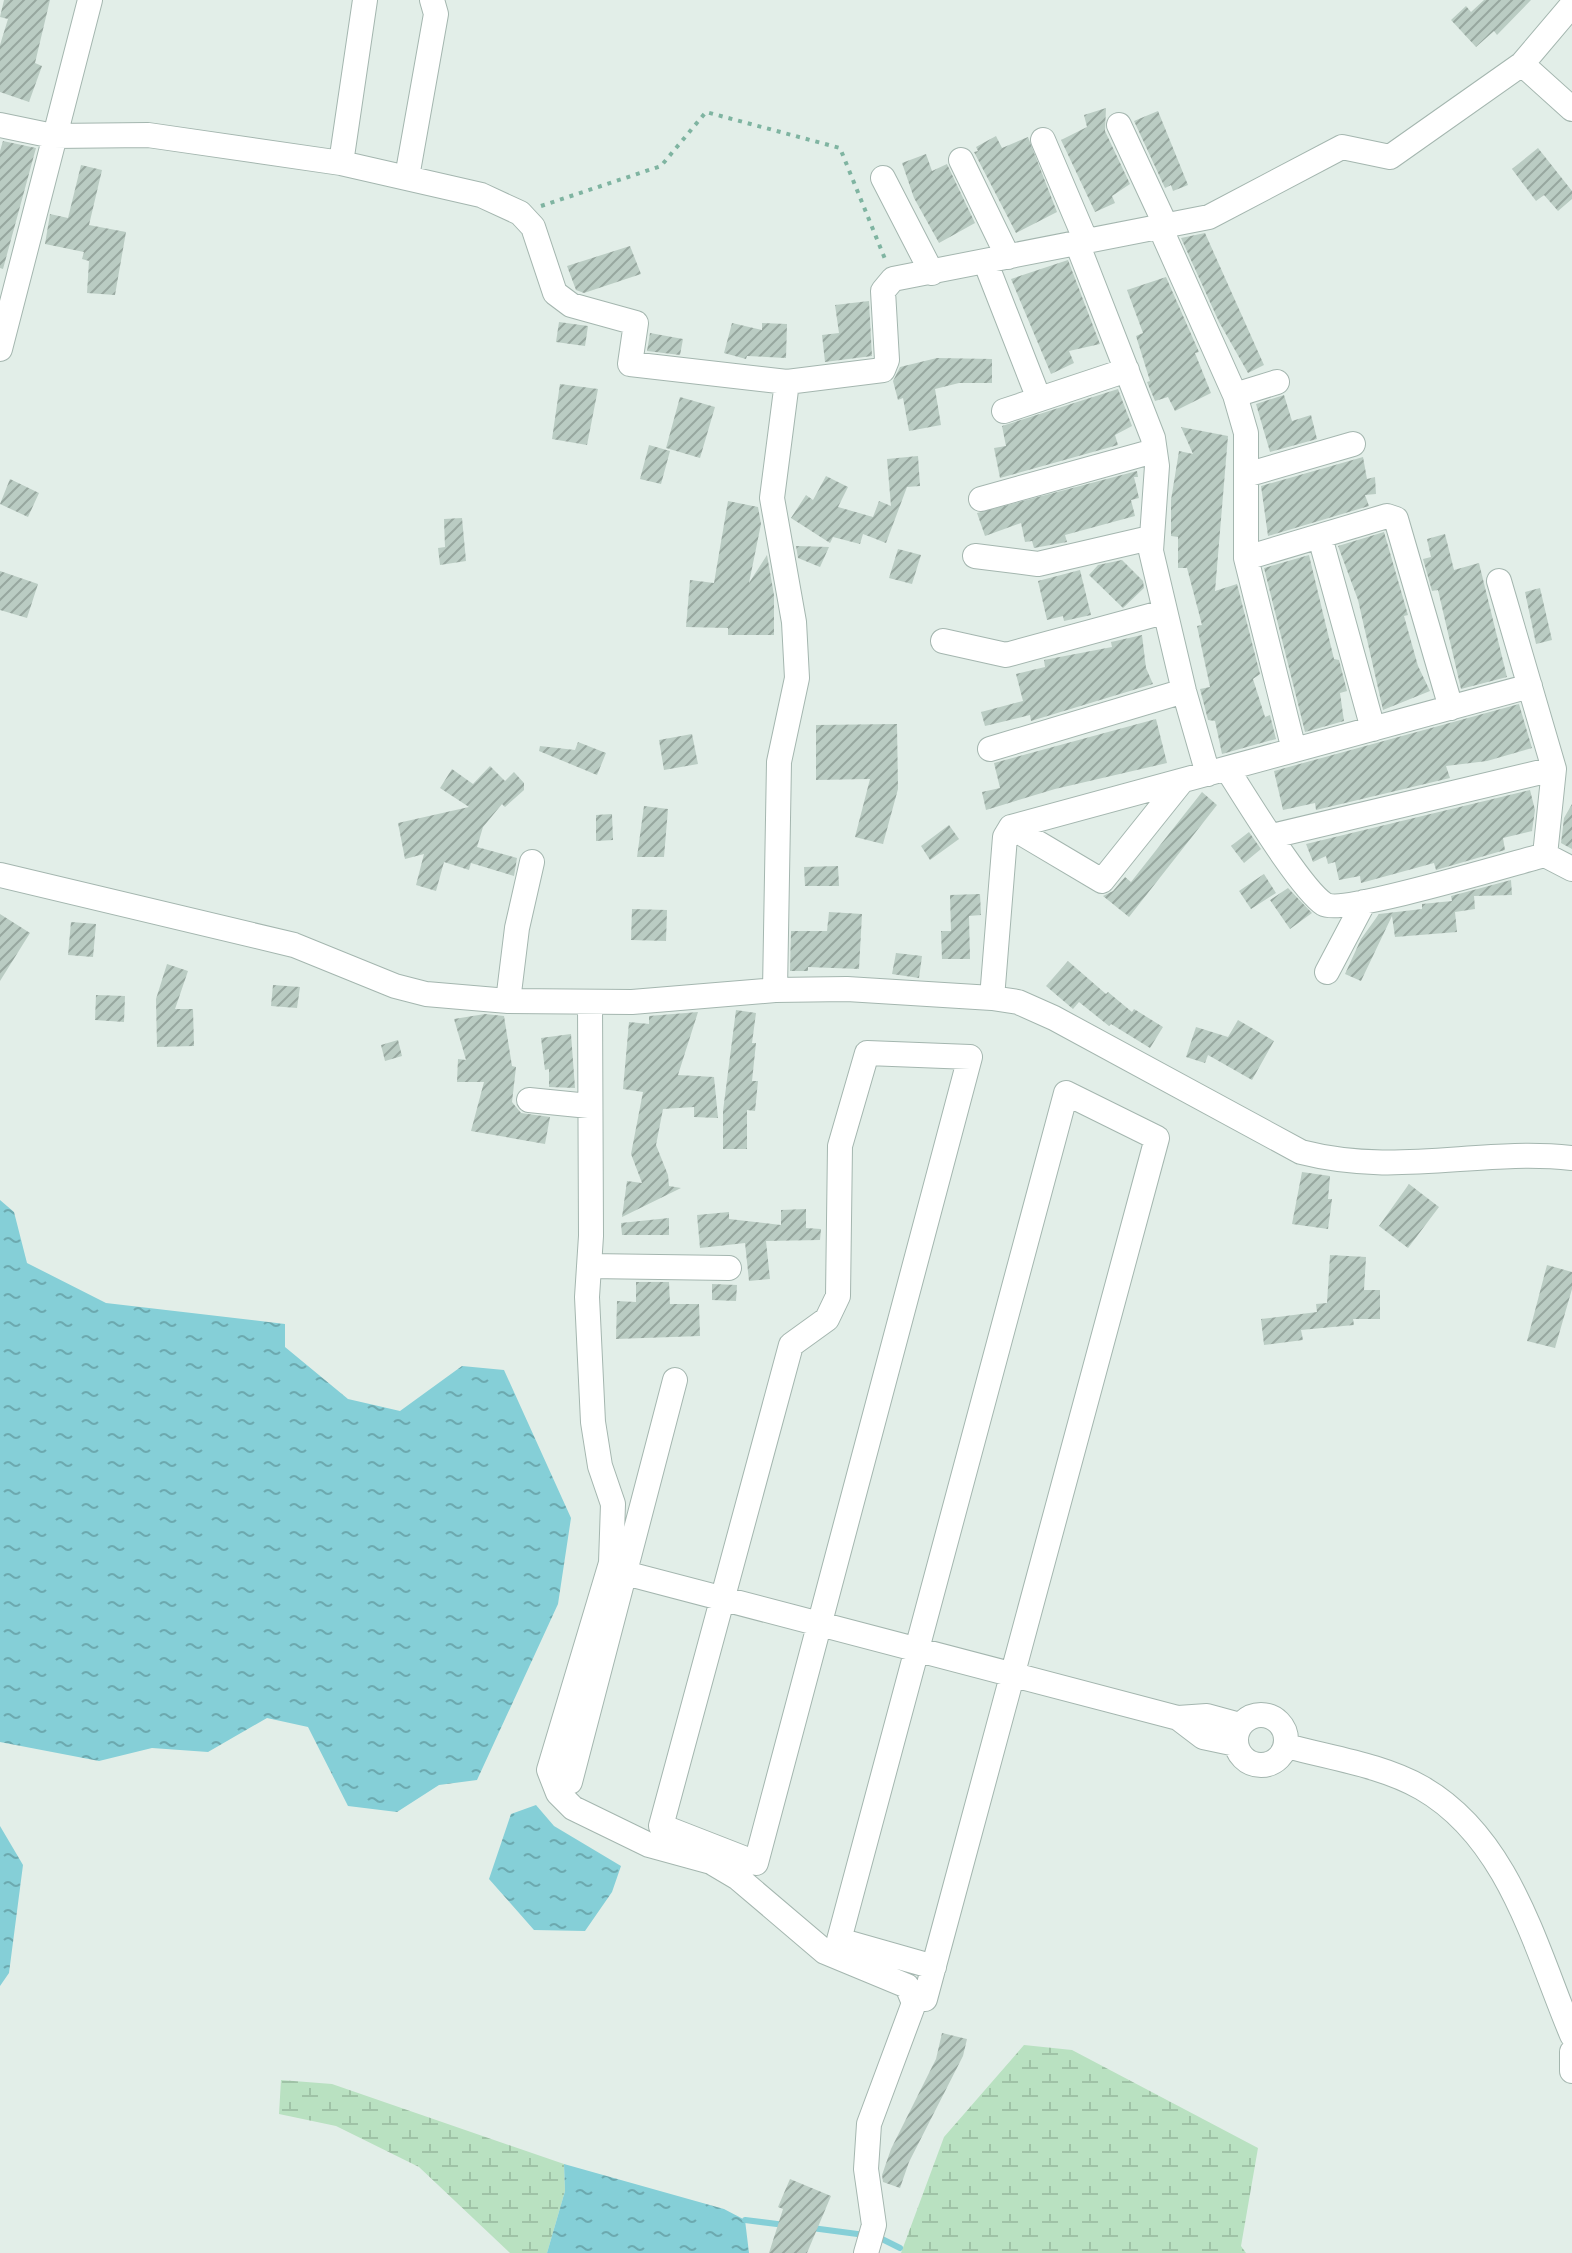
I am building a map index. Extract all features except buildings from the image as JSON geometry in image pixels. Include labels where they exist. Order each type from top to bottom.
[{"type":"street","points":[[0,349],[9,273],[53,136],[90,0]]},
{"type":"street","points":[[341,163],[365,0]]},
{"type":"street","points":[[407,177],[436,14],[432,0]]},
{"type":"street","points":[[0,125],[53,136],[148,135],[341,163],[481,195],[520,213],[533,227],[555,293],[571,305],[636,323],[630,364],[787,382],[883,370],[887,360],[883,291],[893,279],[1209,217],[1342,147],[1390,157],[1522,64],[1572,5]]},
{"type":"street","points":[[1522,64],[1572,109]]},
{"type":"street","points":[[1119,125],[1235,395],[1246,433],[1246,558],[1294,750]]},
{"type":"street","points":[[1043,140],[1154,451],[1157,466],[1150,538],[1164,612],[1184,691],[1217,772],[1272,836],[1321,902],[1332,907],[1364,902],[1545,855],[1572,869]]},
{"type":"street","points":[[961,160],[997,259],[1039,399]]},
{"type":"street","points":[[883,178],[932,273]]},
{"type":"street","points":[[1004,411],[1127,370]]},
{"type":"street","points":[[775,990],[779,762],[797,678],[794,622],[772,498],[787,382]]},
{"type":"street","points":[[1235,395],[1277,382]]},
{"type":"street","points":[[1246,475],[1353,444]]},
{"type":"street","points":[[981,499],[1154,451]]},
{"type":"street","points":[[1246,558],[1387,516],[1396,519],[1451,708]]},
{"type":"street","points":[[1320,537],[1373,729]]},
{"type":"street","points":[[975,556],[1038,564],[1150,538]]},
{"type":"street","points":[[1499,581],[1554,769],[1545,855]]},
{"type":"street","points":[[943,641],[1006,655],[1164,612]]},
{"type":"street","points":[[992,998],[1005,837],[1011,827],[1530,686]]},
{"type":"street","points":[[990,749],[1184,691]]},
{"type":"street","points":[[1272,836],[1554,769]]},
{"type":"street","points":[[1011,827],[1102,881],[1182,781]]},
{"type":"street","points":[[508,1001],[517,928],[532,862]]},
{"type":"street","points":[[0,875],[294,945],[410,990],[508,1001],[590,1002],[775,990],[847,989],[1018,1002],[1054,1018],[1301,1152],[1342,1162],[1374,1164],[1534,1156],[1572,1158]]},
{"type":"street","points":[[1327,972],[1364,902]]},
{"type":"street","points":[[590,1002],[590,1266],[587,1297],[593,1422],[600,1466],[613,1504],[611,1563],[549,1770],[558,1793],[573,1808],[649,1845],[711,1862],[738,1878],[825,1952],[907,1986],[914,2003],[869,2124],[865,2144],[870,2240]]},
{"type":"street","points":[[867,1053],[970,1057],[756,1863],[661,1826],[722,1598],[791,1345],[827,1319],[838,1296],[840,1146],[867,1053]]},
{"type":"street","points":[[925,1999],[934,1967],[1013,1674],[1157,1138],[1066,1093],[839,1940],[934,1967]]},
{"type":"street","points":[[529,1100],[589,1106]]},
{"type":"street","points":[[590,1266],[729,1268]]},
{"type":"street","points":[[570,1782],[675,1380]]},
{"type":"street","points":[[625,1573],[1178,1718],[1203,1737],[1238,1734],[1254,1715],[1276,1719],[1285,1731],[1287,1746],[1280,1758],[1267,1765],[1253,1765],[1242,1756],[1238,1734]]},
{"type":"street","points":[[1287,1746],[1386,1773],[1420,1787],[1450,1807],[1481,1836],[1504,1874],[1572,2035]]},
{"type":"street","points":[[1572,2052],[1572,2071]]},
{"type":"path","points":[[520,213],[661,166],[706,112],[840,148],[893,279]]},
{"type":"green space","points":[[1024,2045],[1072,2050],[1258,2148],[1241,2246],[1246,2253],[901,2253],[944,2137]]},
{"type":"green space","points":[[281,2080],[332,2084],[564,2164],[565,2191],[547,2253],[510,2253],[419,2167],[336,2126],[279,2114]]},
{"type":"water","points":[[0,1200],[14,1212],[27,1263],[106,1303],[285,1324],[285,1347],[348,1399],[400,1411],[462,1366],[504,1370],[571,1518],[558,1604],[477,1780],[439,1785],[397,1812],[348,1806],[308,1727],[267,1718],[208,1752],[152,1748],[99,1761],[0,1742]]},
{"type":"water","points":[[536,1805],[554,1826],[621,1866],[612,1892],[585,1931],[534,1930],[489,1879],[511,1814]]},
{"type":"water","points":[[0,1826],[23,1865],[9,1973],[0,1986]]},
{"type":"water","points":[[564,2164],[724,2209],[745,2220],[749,2253],[547,2253],[565,2191]]},
{"type":"waterway","points":[[745,2220],[785,2225]]},
{"type":"waterway","points":[[812,2228],[865,2235]]},
{"type":"waterway","points":[[876,2236],[900,2248]]}]
